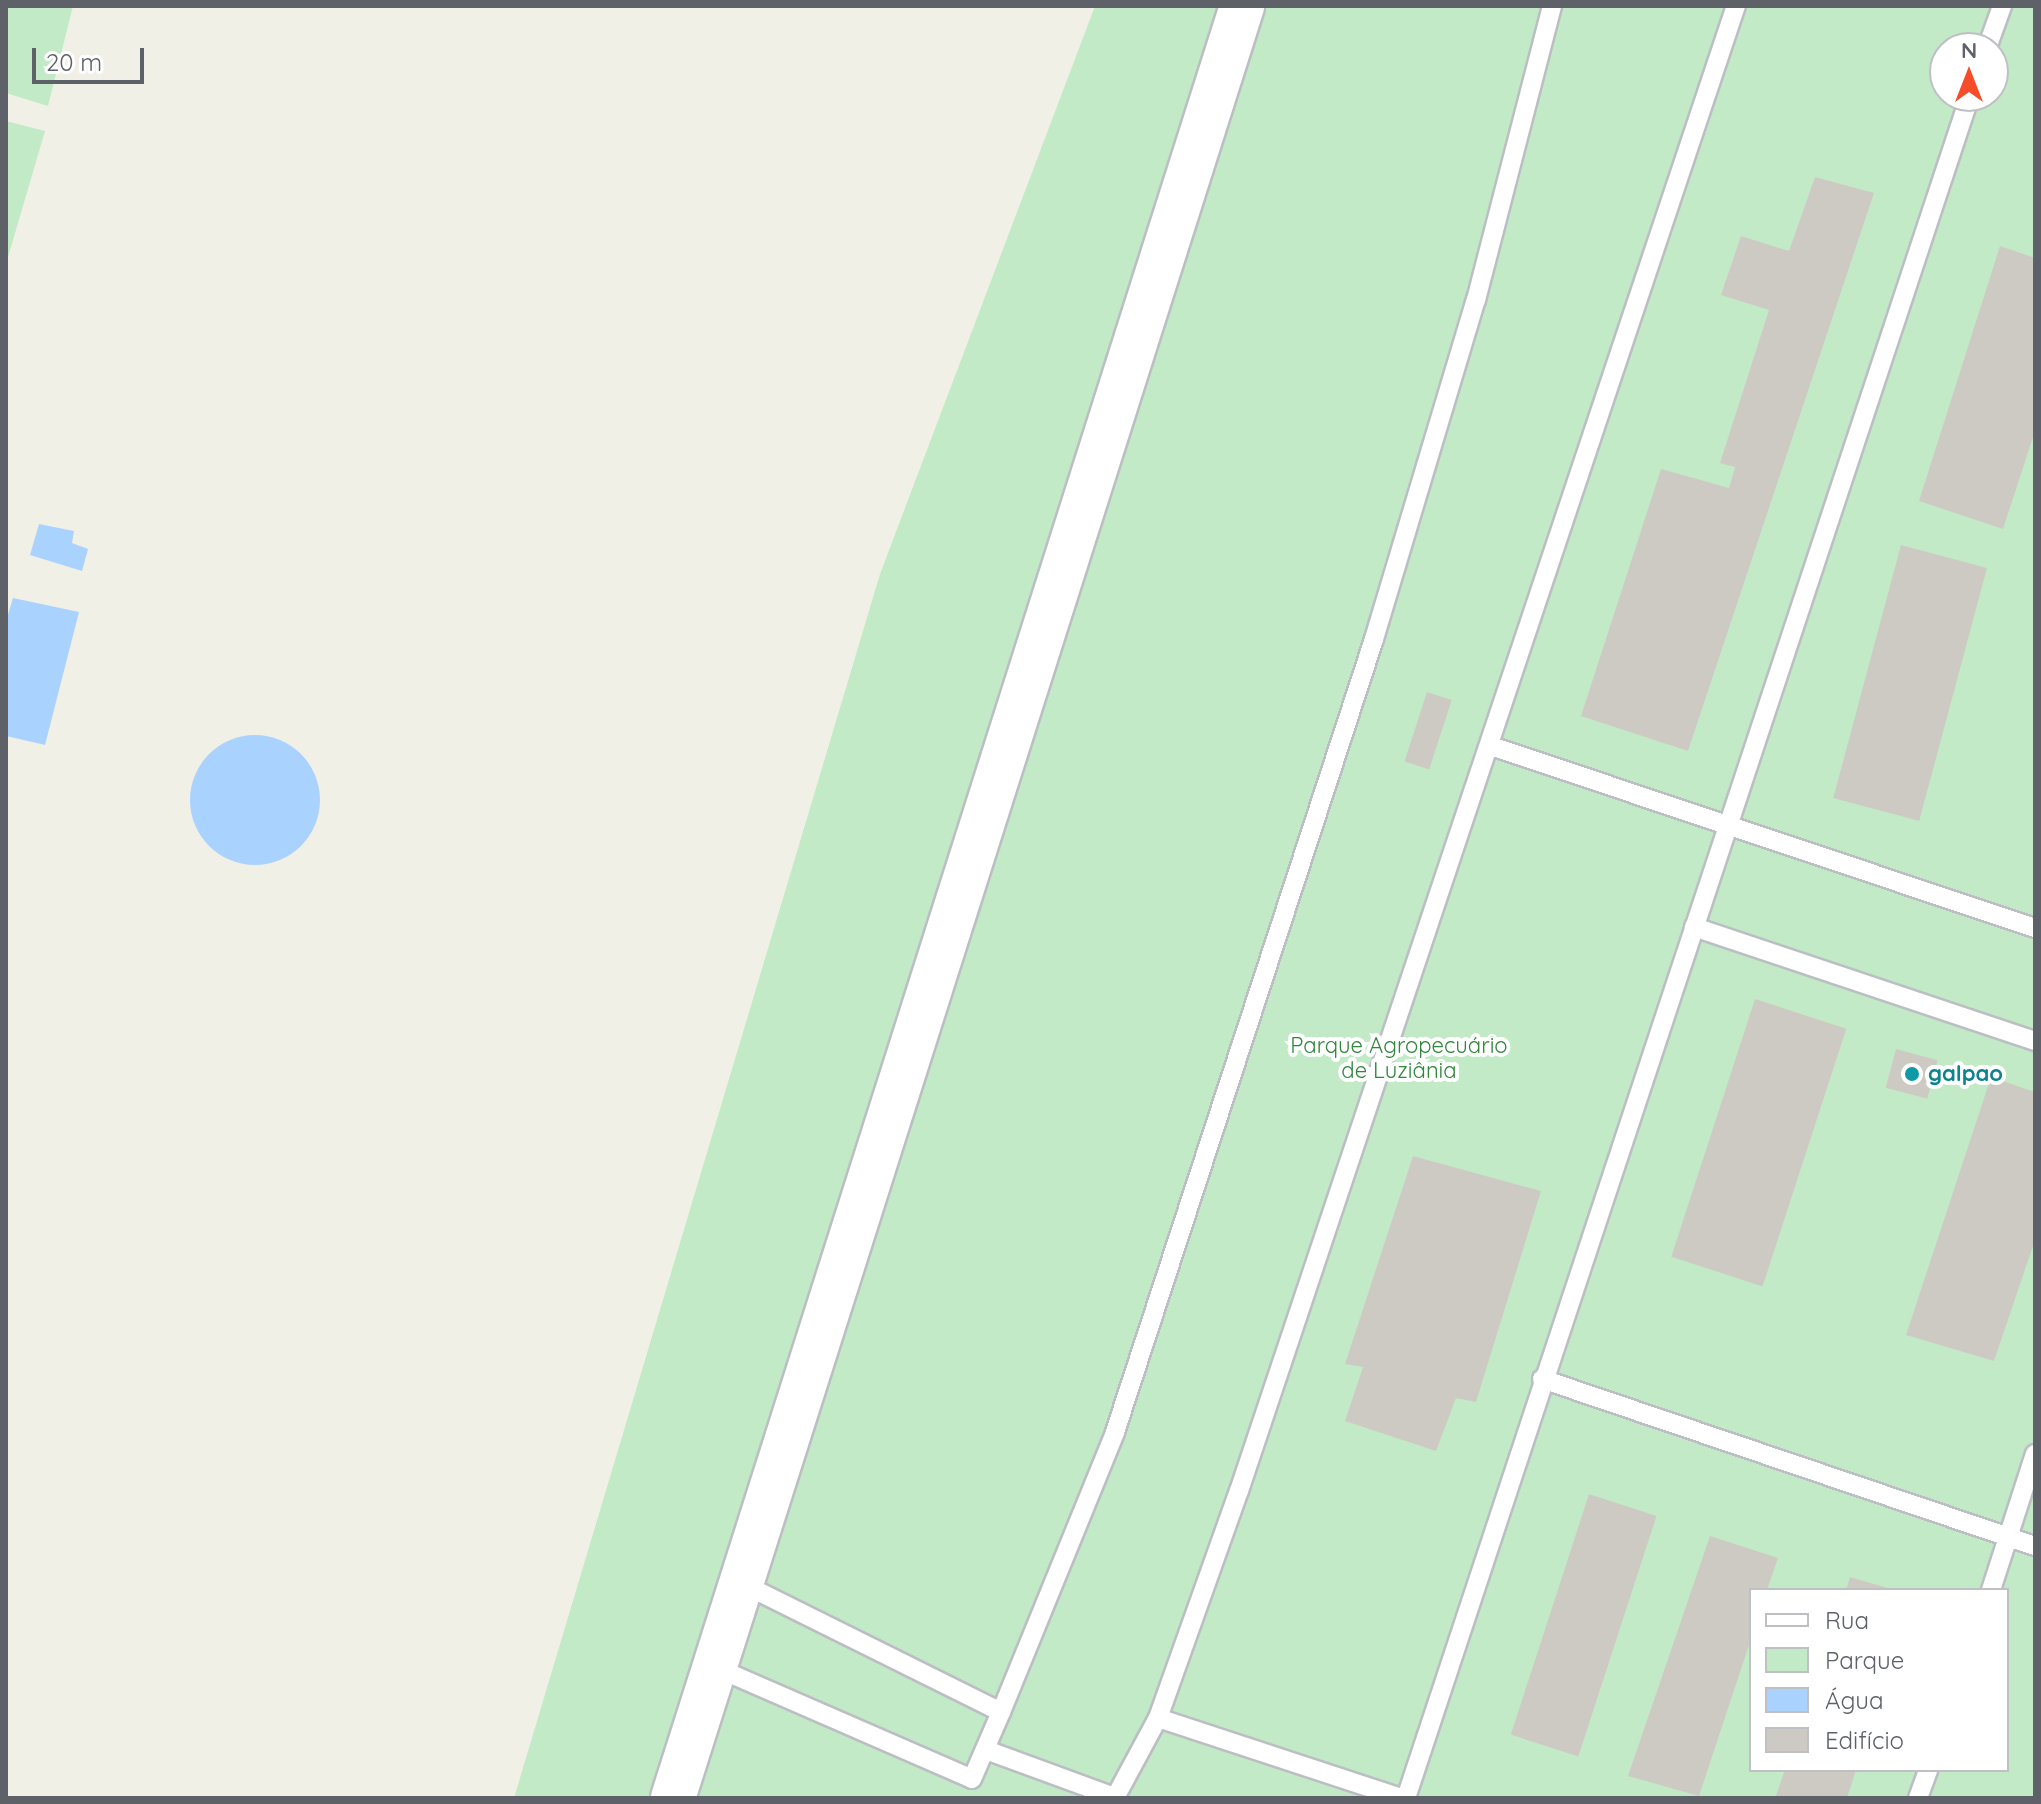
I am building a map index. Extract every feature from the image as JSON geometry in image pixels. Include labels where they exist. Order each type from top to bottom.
[{"type":"street","points":[[673,1798],[738,1581],[1023,711],[1242,6]]},
{"type":"lane","points":[[713,1666],[945,1771],[972,1779],[1115,1432],[1374,639],[1476,300],[1552,6]]},
{"type":"lane","points":[[986,1750],[1117,1796],[1158,1718],[1491,746],[1736,6]]},
{"type":"lane","points":[[1993,32],[2002,6]]},
{"type":"lane","points":[[1158,1718],[1404,1798],[1542,1379],[1729,829],[1965,112]]},
{"type":"lane","points":[[1491,746],[1729,829],[2035,928]]},
{"type":"lane","points":[[1694,927],[2035,1041]]},
{"type":"lane","points":[[1542,1379],[2035,1546]]},
{"type":"lane","points":[[1992,1588],[2035,1454]]},
{"type":"lane","points":[[738,1581],[1001,1712]]},
{"type":"lane","points":[[1918,1798],[1927,1772]]},
{"type":"green space","points":[[6,6],[73,6],[48,106],[6,93]]},
{"type":"green space","name":"Parque Agropecuário de Luziânia","points":[[1095,6],[2035,6],[2035,1798],[514,1798],[880,574]]},
{"type":"green space","points":[[6,121],[45,131],[6,264]]},
{"type":"water","points":[[39,524],[74,531],[72,543],[88,549],[82,571],[30,555]]},
{"type":"water","points":[[13,598],[79,612],[45,745],[6,736],[6,621]]},
{"type":"water","points":[[255,735],[280,740],[301,754],[315,775],[320,800],[315,825],[301,846],[280,860],[255,865],[230,860],[209,846],[195,825],[190,800],[195,775],[209,754],[230,740]]},
{"type":"building","points":[[1815,177],[1874,193],[1688,751],[1581,716],[1661,469],[1729,488],[1735,467],[1720,463],[1769,310],[1721,295],[1741,236],[1789,251]]},
{"type":"building","points":[[2000,246],[2035,258],[2035,431],[2003,529],[1919,501]]},
{"type":"building","points":[[1901,545],[1987,568],[1919,821],[1833,798]]},
{"type":"building","points":[[1427,692],[1452,700],[1429,769],[1404,761]]},
{"type":"building","points":[[1755,999],[1846,1029],[1763,1286],[1671,1257]]},
{"type":"building","name":"galpao","points":[[1896,1049],[1938,1060],[1927,1099],[1886,1088]]},
{"type":"building","points":[[1991,1077],[2035,1092],[2035,1240],[1994,1361],[1906,1335]]},
{"type":"building","points":[[1413,1156],[1541,1191],[1476,1402],[1456,1398],[1436,1451],[1345,1421],[1363,1367],[1345,1364]]},
{"type":"building","points":[[1589,1494],[1657,1516],[1578,1757],[1511,1735]]},
{"type":"building","points":[[1710,1536],[1778,1558],[1768,1588],[1749,1588],[1749,1645],[1699,1796],[1628,1776]]},
{"type":"building","points":[[1850,1577],[1888,1588],[1847,1588]]},
{"type":"building","points":[[1784,1772],[1855,1772],[1847,1798],[1775,1798]]},
{"type":"place","name":"galpao","points":[[1912,1074]]}]
